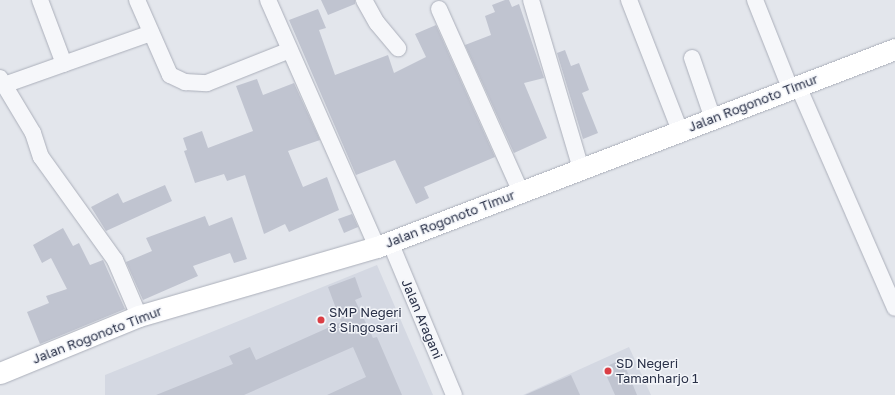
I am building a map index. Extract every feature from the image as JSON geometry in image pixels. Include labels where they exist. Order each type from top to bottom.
[{"type":"main road","name":"Jalan Rogonoto Timur","points":[[0,373],[139,316],[384,245],[895,49]]},
{"type":"street","points":[[40,0],[64,64]]},
{"type":"street","points":[[137,0],[170,75],[185,82],[207,83],[290,50]]},
{"type":"street","name":"Jalan Aragani","points":[[268,0],[290,50],[454,395]]},
{"type":"street","points":[[364,0],[377,23],[398,48]]},
{"type":"street","points":[[531,0],[581,169]]},
{"type":"street","points":[[629,0],[680,131]]},
{"type":"street","points":[[755,0],[895,308]]},
{"type":"street","points":[[438,9],[522,192]]},
{"type":"street","points":[[139,316],[115,260],[45,162],[33,133],[2,81],[64,64],[151,33]]},
{"type":"street","points":[[692,58],[713,119]]},
{"type":"shaded area","name":"SMP Negeri 3 Singosari","points":[[377,265],[433,395],[105,395],[105,375]]},
{"type":"shaded area","name":"SD Negeri Tamanharjo 1","points":[[629,347],[651,395],[523,395]]},
{"type":"building","points":[[321,0],[355,0],[355,4],[328,15]]},
{"type":"building","points":[[509,0],[512,7],[519,4],[544,78],[524,83],[547,138],[514,153],[465,45],[491,35],[485,16],[495,12],[492,5]]},
{"type":"building","points":[[318,9],[326,28],[319,30],[335,75],[388,55],[394,73],[426,57],[415,34],[436,25],[495,157],[424,187],[429,198],[416,204],[395,160],[356,175],[289,20]]},
{"type":"building","points":[[565,50],[571,66],[579,63],[589,90],[582,93],[598,133],[583,139],[557,53]]},
{"type":"building","points":[[257,79],[263,95],[294,83],[320,140],[288,151],[303,187],[327,177],[339,210],[289,232],[285,224],[264,234],[245,175],[227,181],[224,174],[195,183],[184,151],[187,150],[183,138],[202,131],[208,148],[253,131],[236,86]]},
{"type":"building","points":[[165,185],[172,201],[106,231],[91,207],[118,193],[123,203]]},
{"type":"building","points":[[352,214],[358,227],[344,233],[338,219]]},
{"type":"building","points":[[205,216],[209,226],[232,217],[247,259],[234,263],[230,253],[193,266],[198,276],[143,300],[126,262],[152,251],[146,238]]},
{"type":"building","points":[[63,228],[73,246],[79,243],[90,265],[103,260],[125,309],[40,344],[27,312],[49,303],[46,296],[67,289],[51,258],[42,263],[33,245]]},
{"type":"building","points":[[355,277],[362,297],[355,300],[373,338],[377,337],[402,395],[327,395],[366,377],[353,347],[244,395],[156,395],[233,364],[229,356],[250,347],[256,360],[341,322],[328,287]]},
{"type":"building","points":[[622,359],[637,395],[615,395],[603,368]]},
{"type":"building","points":[[571,375],[580,395],[525,395]]},
{"type":"place","name":"SMP Negeri 3 Singosari","points":[[321,320]]},
{"type":"place","name":"SD Negeri Tamanharjo 1","points":[[608,371]]}]
